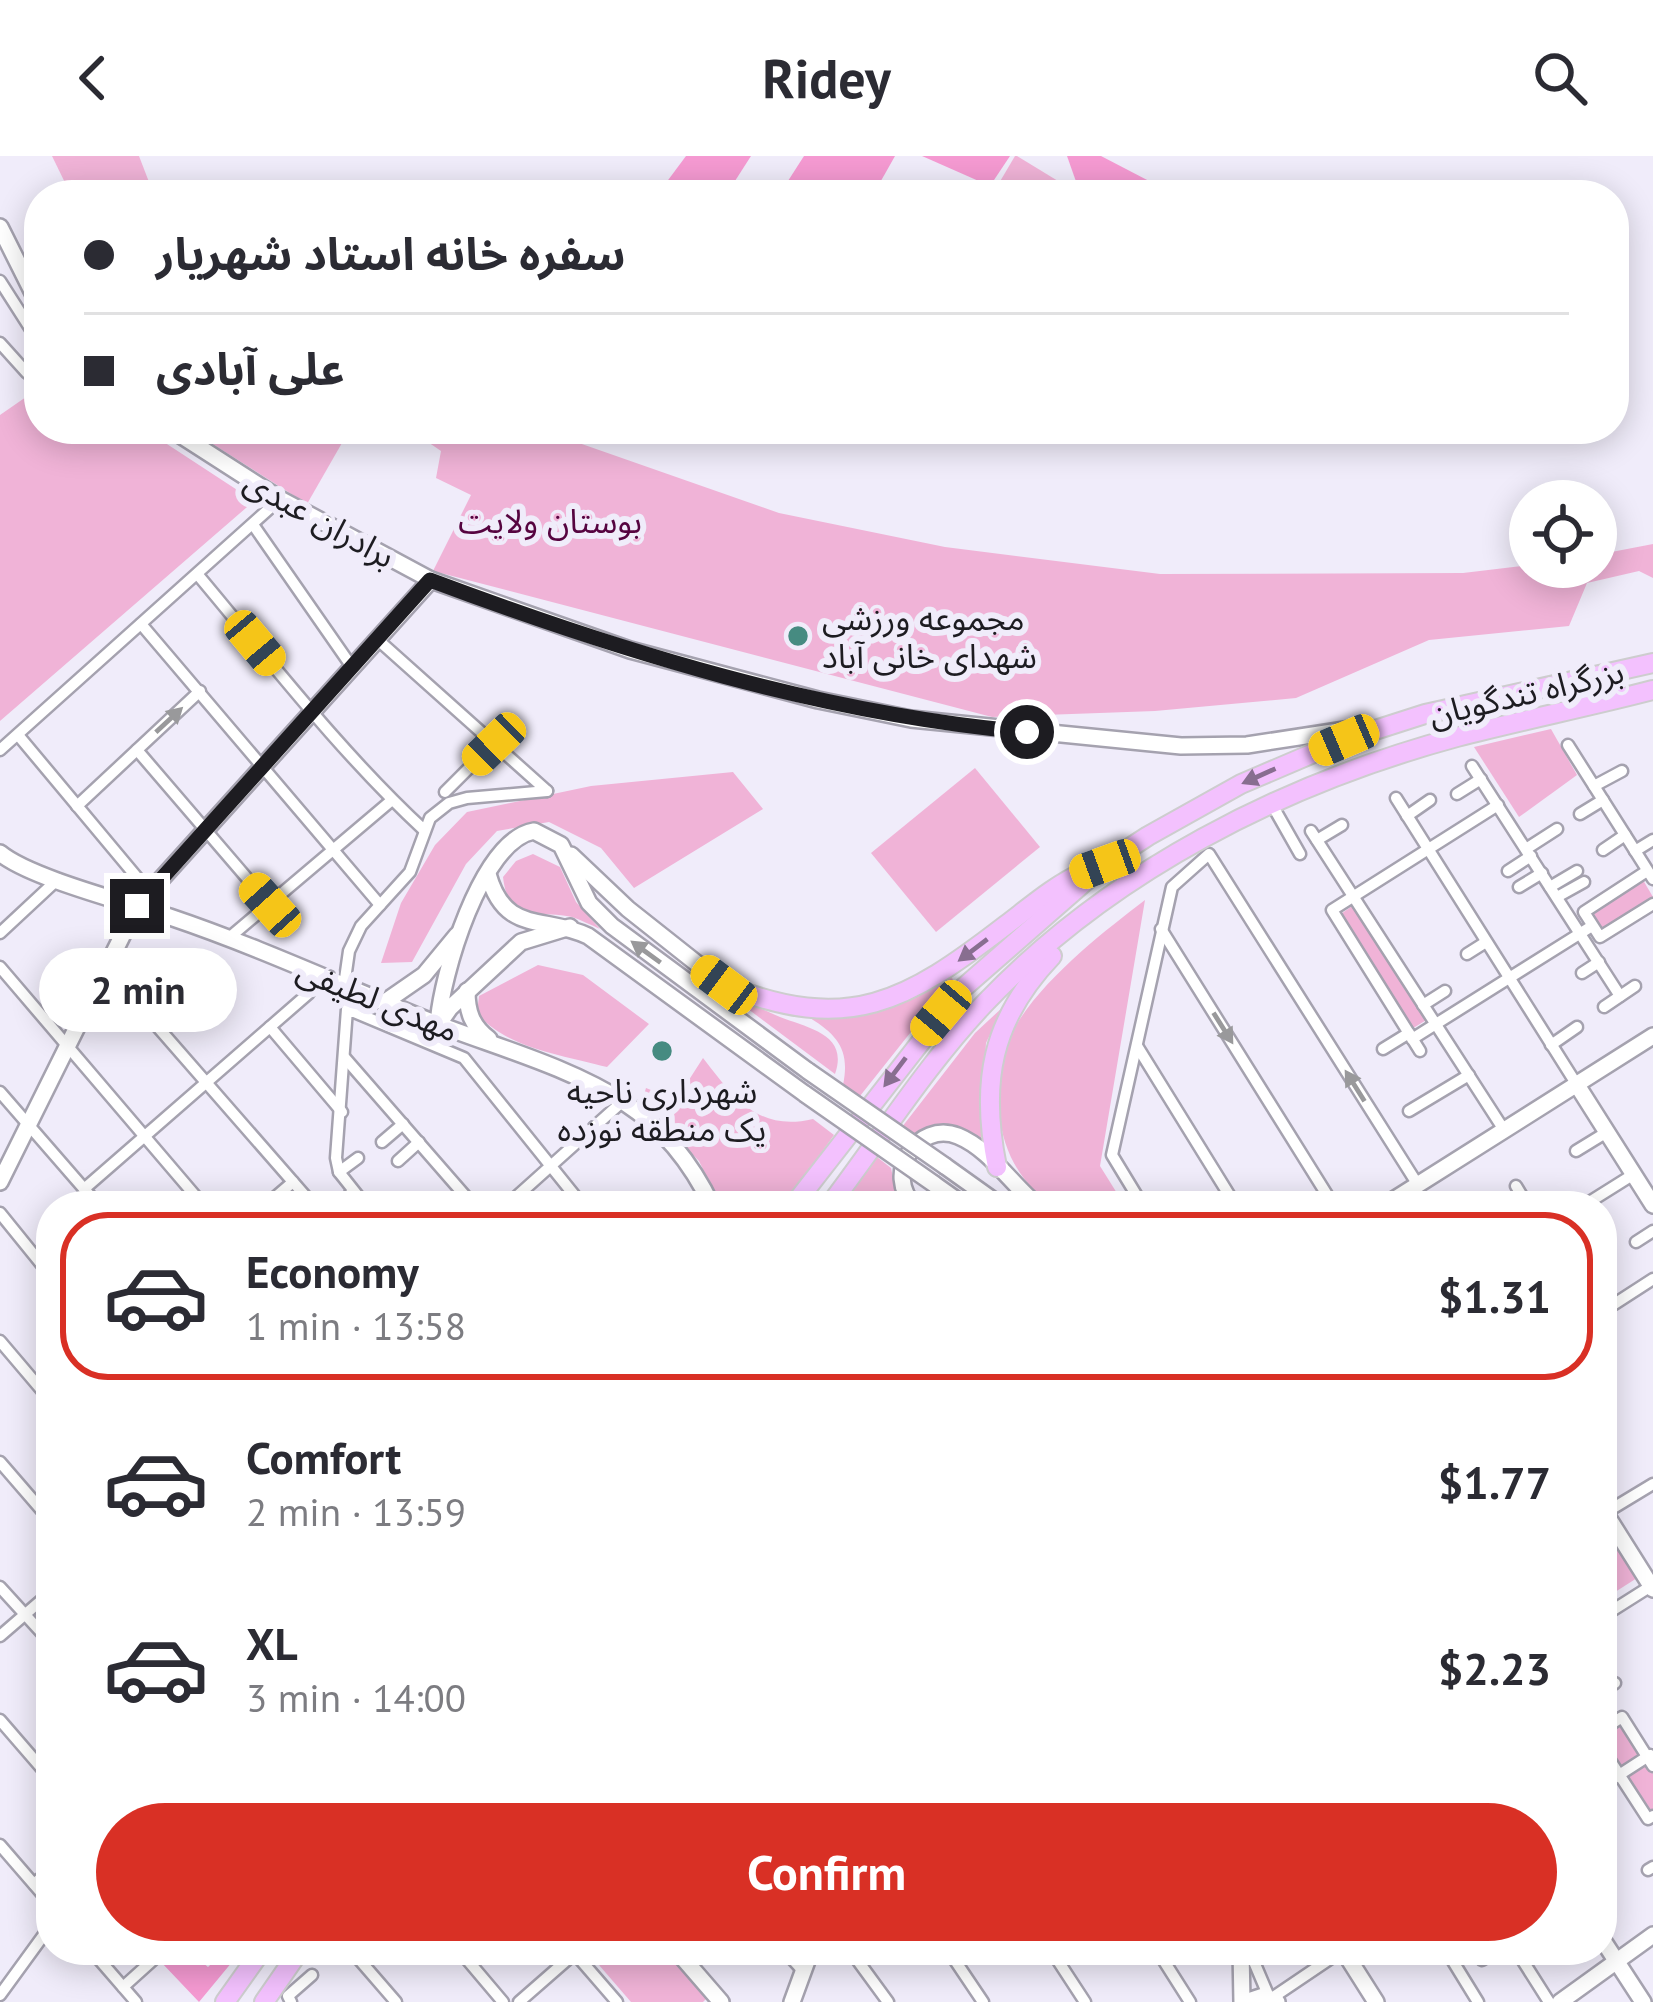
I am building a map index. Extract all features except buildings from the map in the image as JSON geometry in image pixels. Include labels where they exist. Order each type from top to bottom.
[{"type":"highway","name":"بزرگراه تندگویان","points":[[806,1191],[962,989],[1105,864],[1178,817],[1344,740],[1425,714],[1653,663]]},
{"type":"highway","name":"بزرگراه تندگویان","points":[[841,1191],[989,999],[1079,922],[1170,856],[1271,803],[1375,763],[1457,737],[1653,690]]},
{"type":"highway","points":[[724,985],[763,1000],[824,1010],[888,1000],[967,956],[1055,887],[1105,864]]},
{"type":"highway","points":[[998,1167],[988,1097],[1005,1021],[1048,961],[1143,875]]},
{"type":"highway","points":[[225,2002],[251,1965]]},
{"type":"highway","points":[[264,2002],[290,1965]]},
{"type":"main road","points":[[0,227],[24,275]]},
{"type":"main road","name":"برادران عبدی","points":[[194,444],[280,499],[430,580],[630,650],[818,700],[911,719],[1181,746],[1247,746],[1425,714]]},
{"type":"main road","points":[[0,1182],[137,906],[430,580]]},
{"type":"main road","points":[[439,1025],[440,993],[460,933],[497,854],[522,833],[543,833],[561,845],[628,909],[724,985]]},
{"type":"main road","points":[[561,845],[599,915],[808,1071],[980,1191]]},
{"type":"main road","name":"مهدی لطیفی","points":[[0,853],[58,879],[230,937],[622,1101],[673,1143],[704,1191]]},
{"type":"main road","points":[[488,874],[510,914],[524,921],[570,927],[611,952],[944,1191]]},
{"type":"main road","points":[[439,1025],[467,991],[521,942],[570,927]]},
{"type":"main road","points":[[385,1002],[424,975],[460,933]]},
{"type":"main road","points":[[467,991],[467,1008],[476,1028],[500,1049]]},
{"type":"main road","points":[[1417,1191],[1653,1036]]},
{"type":"main road","points":[[1576,1084],[1650,1194]]},
{"type":"main road","points":[[904,1191],[899,1173],[926,1137],[955,1135],[1023,1191]]},
{"type":"main road","points":[[1617,1531],[1652,1587]]},
{"type":"main road","points":[[1617,1958],[1653,1935]]},
{"type":"main road","points":[[1617,1962],[1643,2002]]},
{"type":"main road","points":[[689,1965],[721,2002]]},
{"type":"main road","points":[[792,2002],[805,1965]]},
{"type":"main road","points":[[1245,1965],[1244,2002],[1257,1996],[1273,1999]]},
{"type":"main road","points":[[1353,1965],[1376,2002]]},
{"type":"main road","points":[[1559,2002],[1607,1965]]},
{"type":"street","points":[[0,283],[24,319]]},
{"type":"street","points":[[0,343],[24,370]]},
{"type":"street","points":[[0,750],[280,499]]},
{"type":"street","points":[[254,526],[352,668]]},
{"type":"street","points":[[198,575],[313,712],[424,830]]},
{"type":"street","points":[[141,624],[380,905]]},
{"type":"street","points":[[344,986],[349,951],[361,926],[410,872],[430,818],[449,802],[547,791],[377,639]]},
{"type":"street","points":[[77,806],[200,692]]},
{"type":"street","points":[[18,736],[150,893]]},
{"type":"street","points":[[445,792],[494,744]]},
{"type":"street","points":[[1568,745],[1650,875],[1584,912],[1600,937],[1653,904]]},
{"type":"street","points":[[137,750],[270,905]]},
{"type":"street","points":[[1472,766],[1620,995]]},
{"type":"street","points":[[1594,786],[1622,771]]},
{"type":"street","points":[[1457,794],[1480,779]]},
{"type":"street","points":[[1396,798],[1576,1084]]},
{"type":"street","points":[[230,937],[392,800]]},
{"type":"street","points":[[1407,816],[1430,800]]},
{"type":"street","points":[[1580,814],[1603,800]]},
{"type":"street","points":[[1271,803],[1300,854]]},
{"type":"street","points":[[1332,910],[1498,805]]},
{"type":"street","points":[[1342,825],[1314,836],[1504,1130]]},
{"type":"street","points":[[1508,871],[1557,829]]},
{"type":"street","points":[[1604,850],[1625,835]]},
{"type":"street","points":[[1635,851],[1653,840]]},
{"type":"street","points":[[1134,1191],[1112,1155],[1161,929],[1172,887],[1209,854],[1409,1191]]},
{"type":"street","points":[[1519,886],[1542,873]]},
{"type":"street","points":[[1554,892],[1580,876]]},
{"type":"street","points":[[0,933],[58,879]]},
{"type":"street","points":[[1316,902],[1332,910],[1420,1051]]},
{"type":"street","points":[[1384,1049],[1436,1024],[1592,926]]},
{"type":"street","points":[[1161,929],[1325,1191]]},
{"type":"street","points":[[1468,955],[1486,942]]},
{"type":"street","points":[[1582,973],[1599,962]]},
{"type":"street","points":[[0,967],[191,1191]]},
{"type":"street","points":[[109,970],[301,1191]]},
{"type":"street","points":[[1604,1007],[1635,986]]},
{"type":"street","points":[[1423,1005],[1445,991]]},
{"type":"street","points":[[0,1092],[84,1189],[309,993]]},
{"type":"street","points":[[351,1191],[336,1158],[347,1009],[459,1055],[570,1191]]},
{"type":"street","points":[[430,1043],[439,1025]]},
{"type":"street","points":[[270,1027],[342,1112]]},
{"type":"street","points":[[1551,1045],[1577,1027]]},
{"type":"street","points":[[1136,1045],[1227,1191]]},
{"type":"street","points":[[345,1058],[462,1191]]},
{"type":"street","points":[[1409,1111],[1469,1075]]},
{"type":"street","points":[[524,1191],[622,1101]]},
{"type":"street","points":[[382,1142],[403,1124]]},
{"type":"street","points":[[1576,1151],[1607,1132]]},
{"type":"street","points":[[398,1161],[419,1142]]},
{"type":"street","points":[[339,1172],[358,1158]]},
{"type":"street","points":[[1606,1191],[1634,1174]]},
{"type":"street","points":[[282,1191],[293,1182]]},
{"type":"street","points":[[1516,1186],[1519,1191]]},
{"type":"street","points":[[0,1213],[36,1257]]},
{"type":"street","points":[[1636,1242],[1653,1231]]},
{"type":"street","points":[[1617,1302],[1653,1279]]},
{"type":"street","points":[[0,1342],[36,1380]]},
{"type":"street","points":[[0,1462],[36,1504]]},
{"type":"street","points":[[1617,1503],[1653,1484]]},
{"type":"street","points":[[0,1587],[36,1627]]},
{"type":"street","points":[[1617,1608],[1652,1587]]},
{"type":"street","points":[[0,1636],[36,1605]]},
{"type":"street","points":[[1617,1719],[1622,1717],[1651,1758],[1619,1774]]},
{"type":"street","points":[[0,1720],[36,1762]]},
{"type":"street","points":[[1617,1771],[1648,1819],[1653,1816]]},
{"type":"street","points":[[0,1844],[36,1885]]},
{"type":"street","points":[[16,2002],[2,1989],[36,1945]]},
{"type":"street","points":[[104,1965],[136,2002]]},
{"type":"street","points":[[123,1987],[147,1965]]},
{"type":"street","points":[[364,1965],[396,2002]]},
{"type":"street","points":[[472,1965],[503,2002]]},
{"type":"street","points":[[519,2002],[558,1965]]},
{"type":"street","points":[[585,1965],[617,2002]]},
{"type":"street","points":[[798,1965],[803,1971]]},
{"type":"street","points":[[861,1965],[888,2002]]},
{"type":"street","points":[[958,1965],[982,2002]]},
{"type":"street","points":[[1061,1965],[1085,2002]]},
{"type":"street","points":[[1167,1965],[1190,2002]]},
{"type":"street","points":[[1254,1965],[1273,1999],[1322,1965]]},
{"type":"street","points":[[1455,1965],[1478,2002]]},
{"type":"street","points":[[1526,1965],[1549,2002]]},
{"type":"street","points":[[290,2000],[312,1975]]},
{"type":"green space","points":[[52,156],[139,156],[148,180],[64,180]]},
{"type":"green space","points":[[1017,156],[1056,180],[1001,180]]},
{"type":"green space","points":[[24,398],[24,444],[167,444],[254,501],[0,721],[0,415]]},
{"type":"green space","points":[[213,444],[341,444],[307,504]]},
{"type":"green space","name":"بوستان ولایت","points":[[431,444],[582,444],[779,513],[945,547],[1160,574],[1463,573],[1509,568],[1509,588],[1585,588],[1569,626],[1429,640],[1296,698],[1155,711],[992,717],[433,571],[471,495],[436,478],[441,451]]},
{"type":"green space","name":"بوستان ولایت","points":[[1653,544],[1653,578],[1639,571],[1617,576],[1617,551]]},
{"type":"green space","points":[[1551,729],[1577,775],[1519,817],[1474,747]]},
{"type":"green space","points":[[975,768],[1040,847],[936,932],[871,853]]},
{"type":"green space","points":[[733,772],[763,809],[634,888],[601,848],[549,822],[497,831],[466,864],[412,962],[381,963],[401,903],[435,845],[467,812],[591,786]]},
{"type":"green space","points":[[533,854],[560,867],[576,902],[600,929],[572,917],[527,913],[511,903],[503,877],[516,861]]},
{"type":"green space","points":[[1643,880],[1653,897],[1603,930],[1592,913]]},
{"type":"green space","points":[[1145,900],[1100,1166],[1116,1191],[1035,1191],[1021,1175],[1004,1139],[998,1097],[1002,1056],[1011,1034],[1042,990]]},
{"type":"green space","points":[[1355,904],[1428,1019],[1410,1030],[1338,916]]},
{"type":"green space","points":[[538,965],[583,975],[649,1024],[607,1067],[503,1035],[477,1013],[479,996]]},
{"type":"green space","points":[[948,976],[953,979],[860,1096],[843,1085],[845,1063],[840,1046],[810,1018],[839,1016]]},
{"type":"green space","points":[[744,1006],[831,1041],[838,1061],[835,1074]]},
{"type":"green space","points":[[1003,1007],[986,1043],[981,1140],[948,1125],[913,1134],[902,1127],[975,1033]]},
{"type":"green space","points":[[703,1058],[737,1098],[762,1116],[794,1122],[813,1119],[834,1135],[794,1191],[714,1191],[699,1161],[643,1098],[646,1088],[676,1100]]},
{"type":"green space","points":[[877,1157],[891,1168],[896,1191],[851,1191]]},
{"type":"green space","points":[[1617,1547],[1637,1578],[1617,1591]]},
{"type":"green space","points":[[1617,1726],[1653,1774],[1653,1810],[1648,1813],[1617,1765]]},
{"type":"green space","points":[[599,1965],[678,1965],[707,1998],[703,2002],[631,2002]]},
{"type":"shaded area","points":[[686,156],[751,156],[736,180],[668,180]]},
{"type":"shaded area","points":[[804,156],[895,156],[881,180],[789,180]]},
{"type":"shaded area","points":[[922,156],[1010,156],[994,180],[976,180]]},
{"type":"shaded area","points":[[1067,156],[1101,156],[1147,180],[1075,180]]},
{"type":"shaded area","points":[[164,1965],[230,1965],[199,2002]]},
{"type":"place","name":"مجموعه ورزشی شهدای خانی آباد","points":[[798,636]]},
{"type":"place","name":"شهرداری ناحیه یک منطقه نوزده","points":[[662,1051]]},
{"type":"route","points":[[137,906],[430,580],[630,650],[818,700],[911,719],[1027,732]]}]
